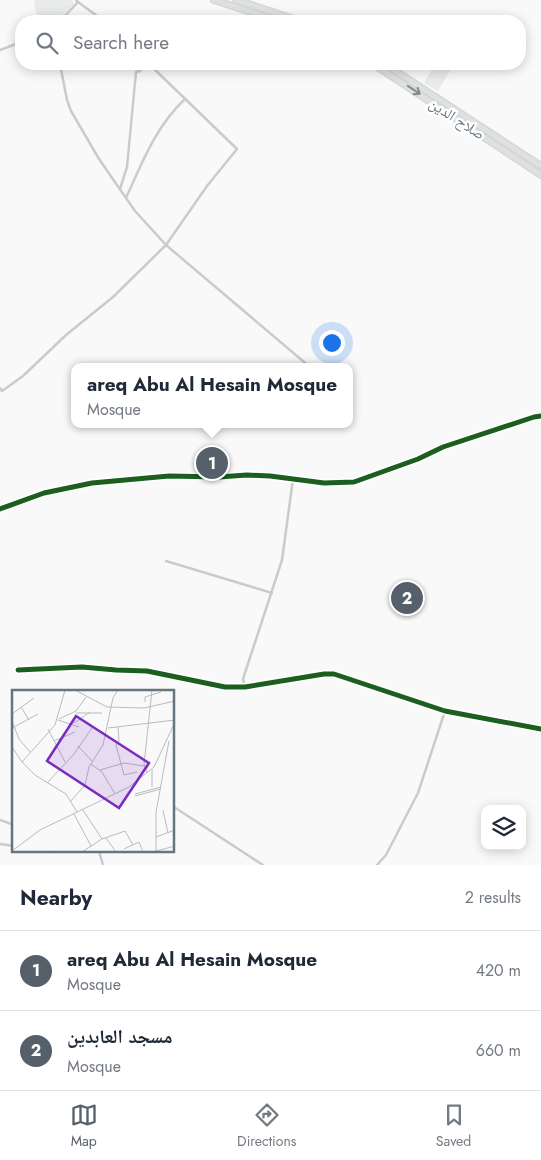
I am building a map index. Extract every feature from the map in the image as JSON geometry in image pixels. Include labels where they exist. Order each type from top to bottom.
[{"type":"highway","points":[[214,0],[261,15]]},
{"type":"highway","points":[[236,0],[282,15]]},
{"type":"highway","name":"صلاح الدين","points":[[382,70],[541,175]]},
{"type":"highway","name":"صلاح الدين","points":[[394,70],[541,166]]},
{"type":"street","points":[[65,15],[77,1],[96,15]]},
{"type":"street","points":[[0,50],[15,44]]},
{"type":"street","points":[[61,70],[71,112],[99,159],[135,210],[166,245],[305,363]]},
{"type":"street","points":[[120,189],[127,167],[136,72],[141,70]]},
{"type":"street","points":[[0,388],[2,391],[23,376],[66,335],[113,298],[166,245],[207,186],[237,149],[155,70]]},
{"type":"street","points":[[126,198],[156,135],[177,106],[185,99]]},
{"type":"street","points":[[0,509],[44,494],[92,483],[169,476],[219,477],[247,475],[324,483],[354,482],[418,459],[443,447],[541,416]]},
{"type":"street","points":[[245,687],[243,679],[282,560],[292,479]]},
{"type":"street","points":[[166,561],[272,594]]},
{"type":"street","points":[[18,670],[82,667],[147,671],[225,687],[245,687],[334,674],[445,711],[541,729]]},
{"type":"street","points":[[376,865],[386,855],[418,793],[445,711]]},
{"type":"street","points":[[175,808],[264,865]]},
{"type":"street","points":[[0,820],[12,825]]},
{"type":"street","points":[[99,852],[103,865]]},
{"type":"shaded area","points":[[34,0],[72,0],[74,4],[63,15],[37,15]]},
{"type":"shaded area","points":[[432,70],[450,70],[438,91],[424,83]]},
{"type":"cycle path","points":[[0,509],[44,493],[92,483],[169,476],[219,477],[247,475],[324,483],[354,482],[418,459],[443,447],[541,416]]},
{"type":"cycle path","points":[[18,670],[82,667],[147,671],[225,687],[245,687],[334,674],[445,711],[541,729]]},
{"type":"place","name":"areq Abu Al Hesain Mosque","points":[[212,463]]},
{"type":"place","name":"مسجد العابدين","points":[[407,598]]}]
